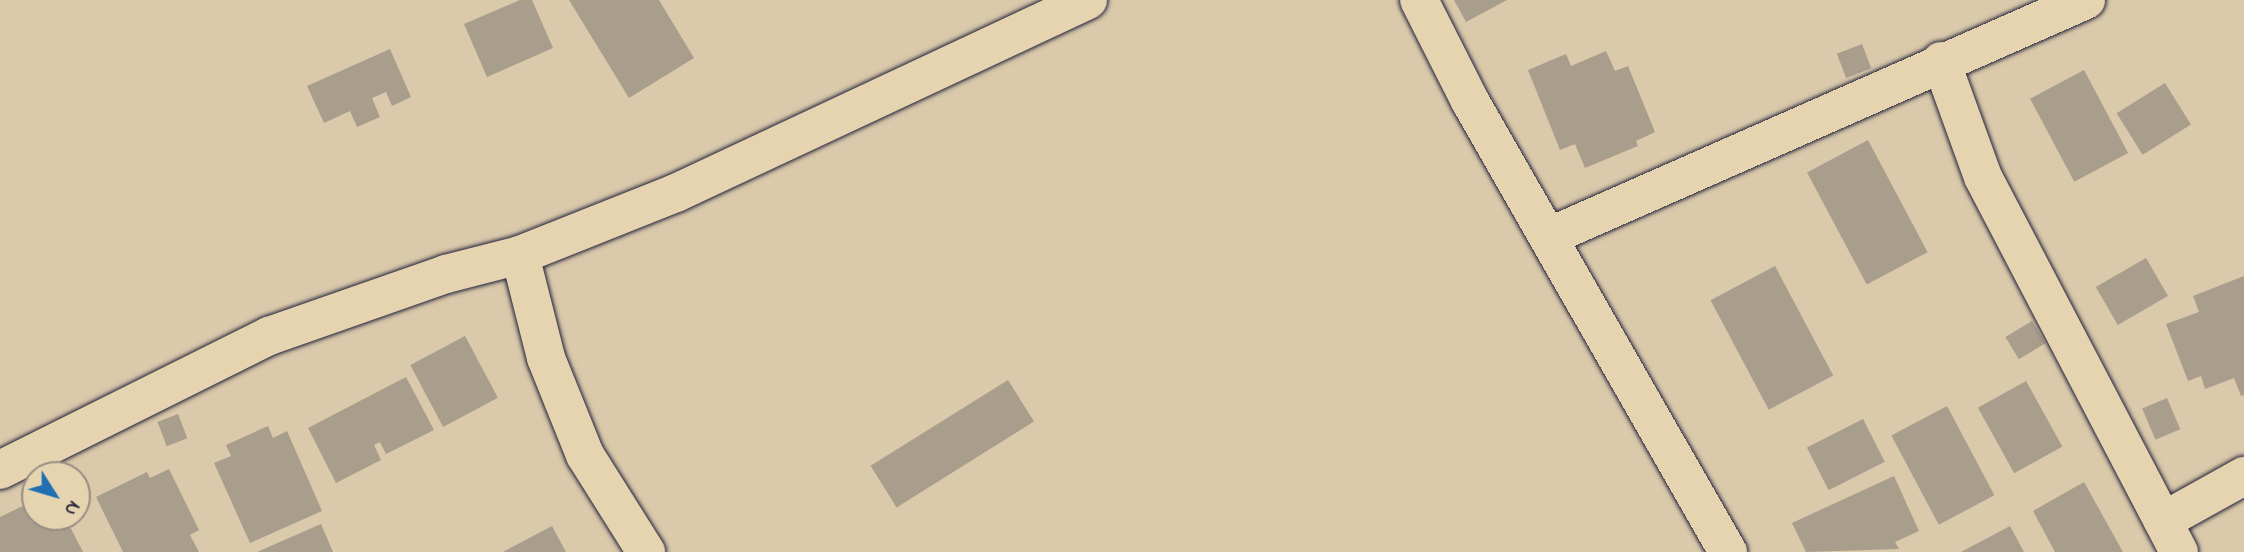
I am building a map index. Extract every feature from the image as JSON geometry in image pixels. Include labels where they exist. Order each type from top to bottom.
[{"type":"street","points":[[0,470],[269,336],[446,274],[520,255],[676,193],[1088,0]]},
{"type":"street","points":[[1419,0],[1548,237],[1728,552]]},
{"type":"street","points":[[1548,237],[1941,61],[2086,0]]},
{"type":"street","points":[[1941,61],[1983,177],[2171,536],[2244,476]]},
{"type":"street","points":[[520,255],[545,358],[585,455],[646,552]]},
{"type":"building","points":[[520,0],[532,0],[553,48],[487,77],[464,24]]},
{"type":"building","points":[[569,0],[659,0],[694,58],[629,98]]},
{"type":"building","points":[[1454,0],[1507,0],[1466,22]]},
{"type":"building","points":[[1862,44],[1871,68],[1846,78],[1837,54]]},
{"type":"building","points":[[390,49],[411,97],[392,106],[386,92],[372,98],[380,117],[357,127],[350,111],[324,123],[307,86]]},
{"type":"building","points":[[1606,51],[1615,71],[1628,66],[1655,132],[1636,141],[1638,146],[1585,168],[1575,144],[1560,150],[1528,70],[1566,54],[1571,66]]},
{"type":"building","points":[[2084,70],[2128,153],[2074,182],[2030,99]]},
{"type":"building","points":[[2165,83],[2191,125],[2143,155],[2117,113]]},
{"type":"building","points":[[1868,140],[1928,252],[1867,285],[1807,172]]},
{"type":"building","points":[[2146,258],[2168,296],[2118,325],[2096,287]]},
{"type":"building","points":[[1775,266],[1833,375],[1769,410],[1711,300]]},
{"type":"building","points":[[2244,276],[2244,395],[2241,396],[2234,378],[2205,389],[2201,376],[2188,381],[2166,324],[2199,312],[2193,296]]},
{"type":"building","points":[[2032,321],[2045,343],[2019,359],[2005,337]]},
{"type":"building","points":[[465,336],[498,398],[443,427],[410,365]]},
{"type":"building","points":[[406,377],[434,430],[386,454],[380,442],[374,445],[381,460],[336,483],[308,428]]},
{"type":"building","points":[[1008,380],[1034,422],[897,507],[871,466]]},
{"type":"building","points":[[2026,381],[2062,447],[2014,473],[1978,408]]},
{"type":"building","points":[[2167,398],[2180,429],[2155,440],[2142,409]]},
{"type":"building","points":[[1947,406],[1994,495],[1939,525],[1891,436]]},
{"type":"building","points":[[178,414],[187,438],[167,446],[157,422]]},
{"type":"building","points":[[1863,419],[1885,462],[1829,490],[1807,448]]},
{"type":"building","points":[[268,426],[273,438],[287,431],[322,511],[250,543],[214,463],[231,456],[226,445]]},
{"type":"building","points":[[169,469],[199,530],[190,535],[199,552],[123,552],[96,497],[147,472],[150,478]]},
{"type":"building","points":[[1894,476],[1919,531],[1895,542],[1899,549],[1806,552],[1792,523]]},
{"type":"building","points":[[2084,482],[2123,552],[2055,552],[2033,511]]},
{"type":"building","points":[[21,507],[21,531],[72,531],[83,552],[0,552],[0,517]]},
{"type":"building","points":[[321,524],[333,552],[257,552]]},
{"type":"building","points":[[552,526],[566,552],[503,552]]},
{"type":"building","points":[[2010,526],[2024,552],[1961,552]]}]
